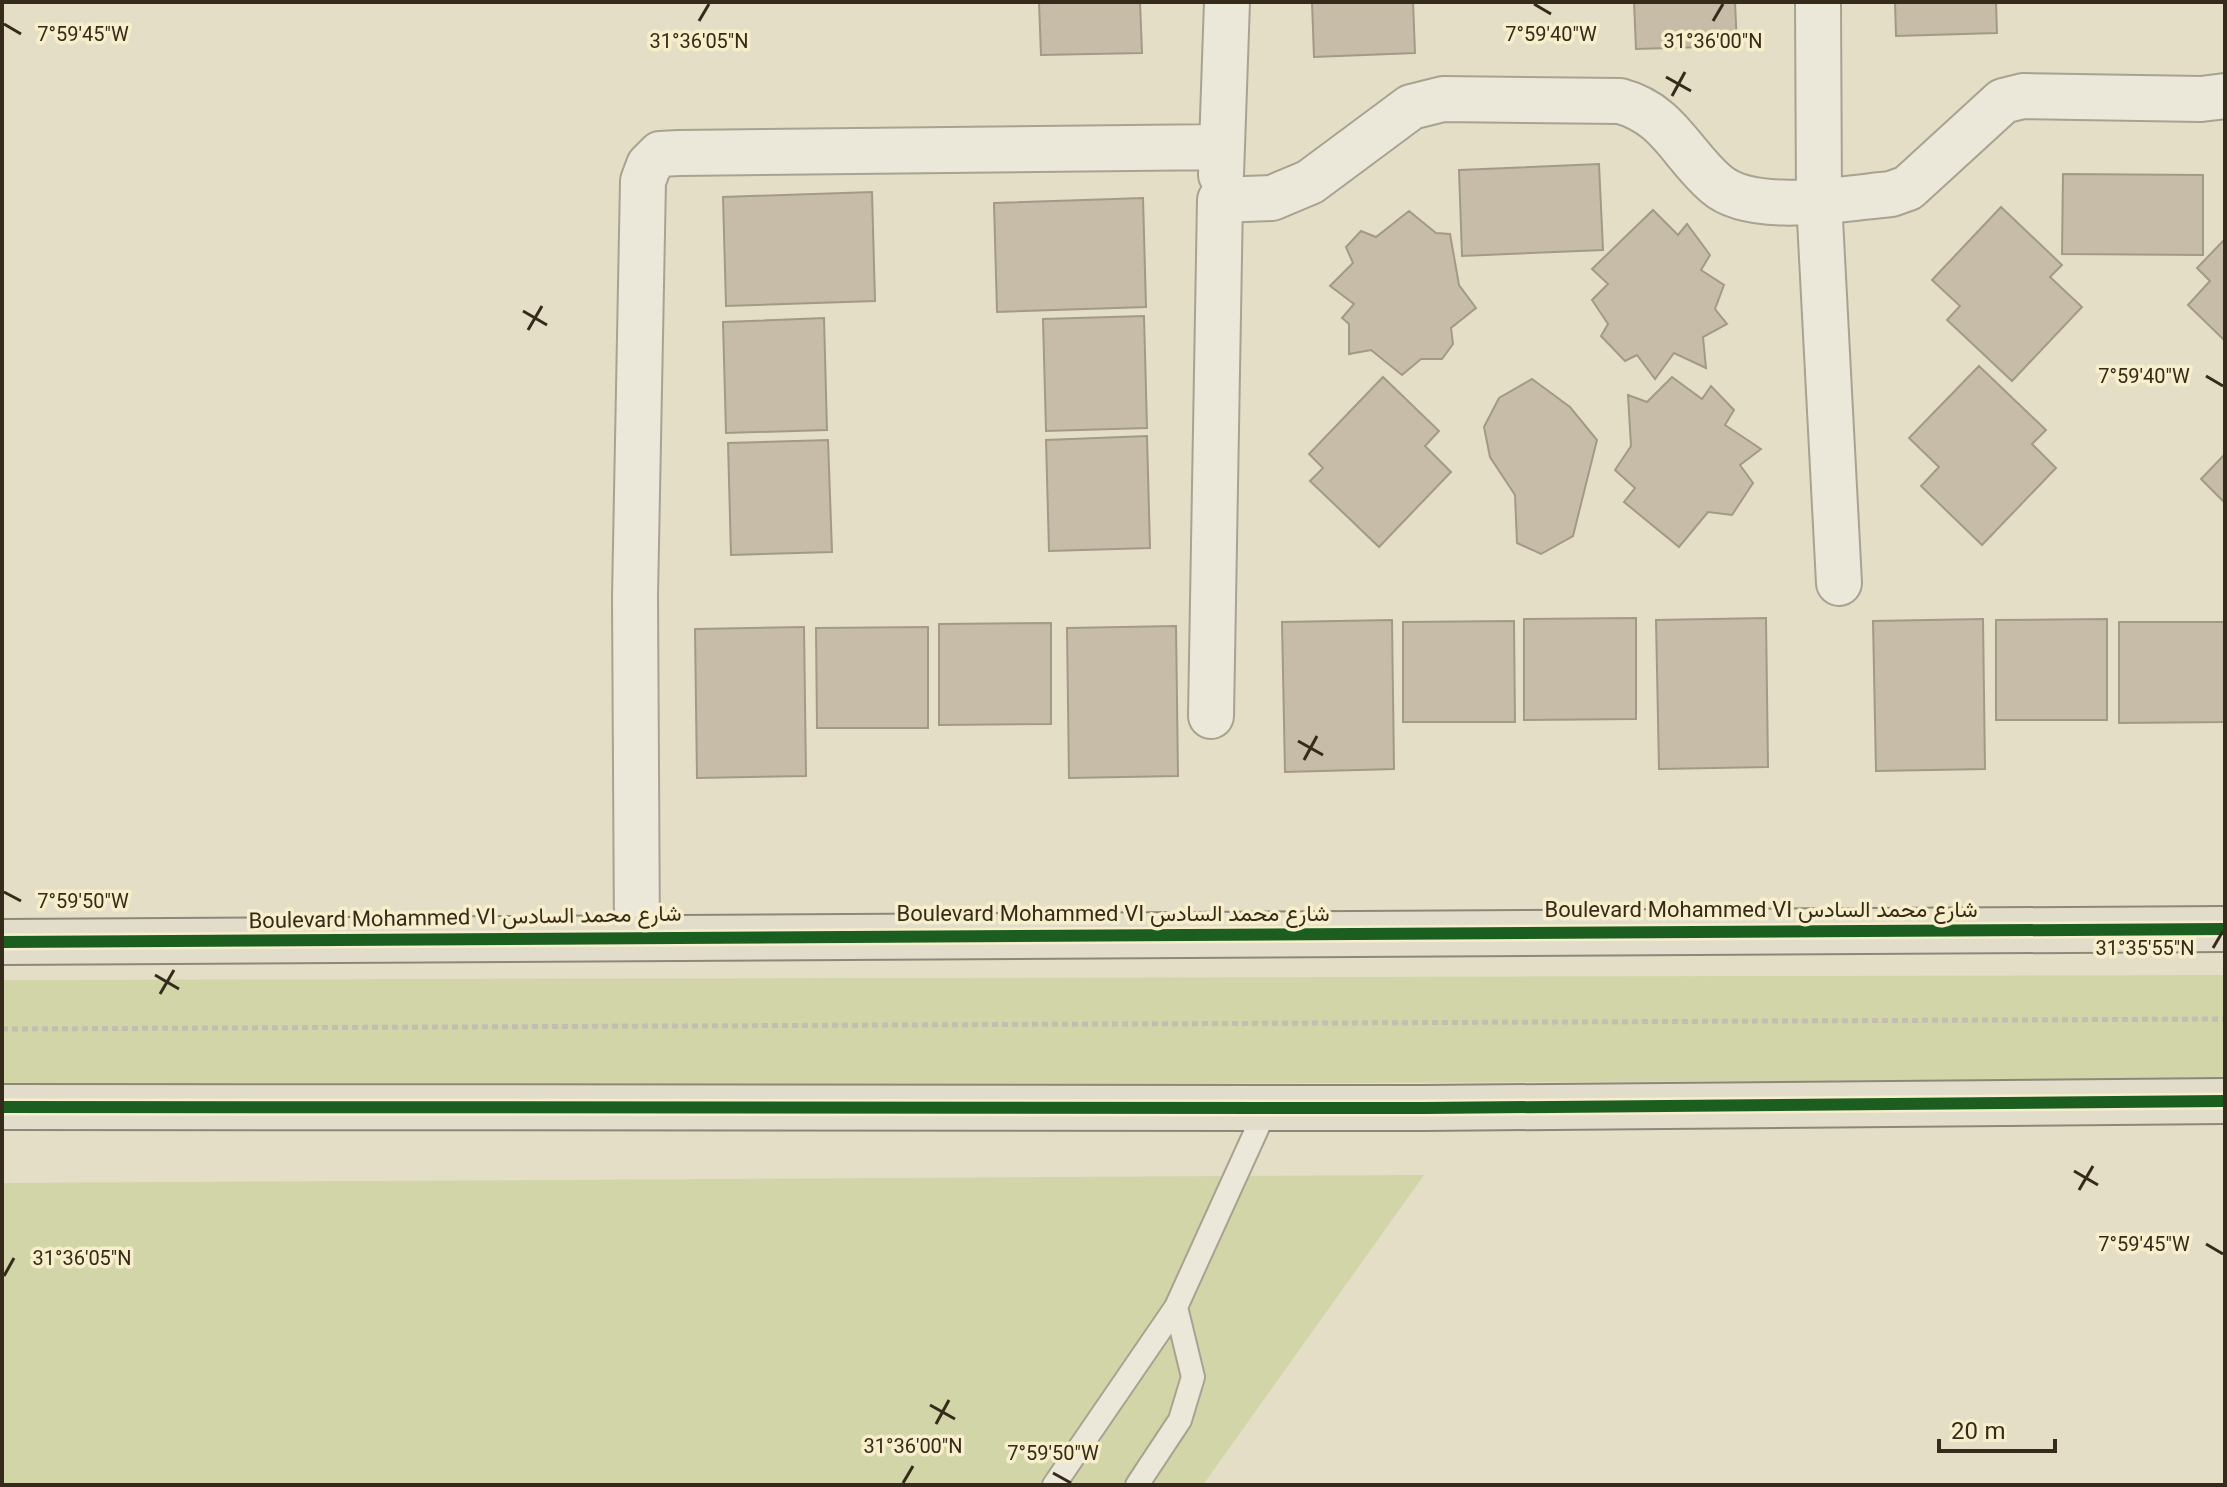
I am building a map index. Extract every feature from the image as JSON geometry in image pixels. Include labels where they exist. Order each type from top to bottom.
[{"type":"main road","name":"Boulevard Mohammed VI شارع محمد السادس","points":[[2,942],[2225,929]]},
{"type":"main road","points":[[2,1107],[1267,1107],[2225,1101]]},
{"type":"street","points":[[1211,716],[1220,200],[1227,2]]},
{"type":"street","points":[[1818,2],[1819,200],[1839,583]]},
{"type":"street","points":[[1220,200],[1272,198],[1310,182],[1411,107],[1443,99],[1620,101],[1642,107],[1671,132],[1717,185],[1736,196],[1762,201],[1891,194],[1908,188],[2003,101],[2023,96],[2201,99],[2225,96]]},
{"type":"street","points":[[637,937],[635,597],[643,181],[649,165],[660,154],[679,153],[1222,147]]},
{"type":"lane","points":[[1054,1485],[1176,1307],[1267,1107]]},
{"type":"lane","points":[[1137,1485],[1180,1420],[1193,1377],[1176,1307]]},
{"type":"path","points":[[2,1029],[2225,1019]]},
{"type":"green space","points":[[2225,975],[2225,1079],[2,1089],[2,980]]},
{"type":"green space","points":[[1424,1175],[1203,1485],[2,1485],[2,1183]]},
{"type":"building","points":[[1039,2],[1140,2],[1142,53],[1041,55]]},
{"type":"building","points":[[1312,2],[1413,2],[1415,53],[1314,57]]},
{"type":"building","points":[[1634,2],[1735,2],[1737,46],[1636,49]]},
{"type":"building","points":[[1895,2],[1996,2],[1997,33],[1896,36]]},
{"type":"building","points":[[1599,164],[1603,250],[1462,256],[1459,170]]},
{"type":"building","points":[[2063,174],[2203,175],[2203,255],[2062,254]]},
{"type":"building","points":[[872,192],[875,301],[726,306],[723,197]]},
{"type":"building","points":[[1143,198],[1146,307],[997,312],[994,203]]},
{"type":"building","points":[[2001,207],[2062,265],[2050,277],[2082,307],[2012,381],[1947,320],[1960,306],[1932,280]]},
{"type":"building","points":[[1653,210],[1678,235],[1687,224],[1710,255],[1701,270],[1724,285],[1715,309],[1727,324],[1703,337],[1706,368],[1674,353],[1655,379],[1637,355],[1625,361],[1601,336],[1608,324],[1592,300],[1608,284],[1592,269]]},
{"type":"building","points":[[1409,211],[1436,233],[1450,234],[1459,285],[1476,308],[1451,328],[1453,344],[1442,359],[1421,359],[1402,375],[1371,350],[1349,354],[1349,324],[1342,318],[1354,304],[1330,286],[1353,263],[1346,247],[1361,231],[1376,237]]},
{"type":"building","points":[[2225,239],[2225,341],[2188,305],[2210,281],[2197,268]]},
{"type":"building","points":[[1144,316],[1147,428],[1046,431],[1043,319]]},
{"type":"building","points":[[824,318],[827,430],[726,433],[723,322]]},
{"type":"building","points":[[1979,366],[2046,430],[2032,444],[2056,468],[1982,545],[1921,486],[1939,467],[1909,438]]},
{"type":"building","points":[[1383,377],[1439,431],[1425,446],[1451,472],[1379,547],[1310,481],[1323,468],[1309,454]]},
{"type":"building","points":[[1672,377],[1702,399],[1711,386],[1734,410],[1725,425],[1761,449],[1740,465],[1753,483],[1732,515],[1708,512],[1679,547],[1624,502],[1635,488],[1615,470],[1631,446],[1628,395],[1647,402]]},
{"type":"building","points":[[1532,379],[1570,407],[1597,440],[1573,536],[1541,554],[1517,543],[1515,495],[1490,457],[1484,427],[1499,398]]},
{"type":"building","points":[[1147,436],[1150,548],[1049,551],[1046,440]]},
{"type":"building","points":[[828,440],[832,552],[731,555],[728,443]]},
{"type":"building","points":[[2225,454],[2225,503],[2201,479]]},
{"type":"building","points":[[1636,618],[1636,719],[1524,720],[1524,619]]},
{"type":"building","points":[[1766,618],[1768,767],[1659,769],[1656,620]]},
{"type":"building","points":[[1983,619],[1985,769],[1876,771],[1873,621]]},
{"type":"building","points":[[2107,619],[2107,720],[1996,720],[1996,620]]},
{"type":"building","points":[[1392,620],[1394,769],[1285,772],[1282,622]]},
{"type":"building","points":[[1514,621],[1515,722],[1403,722],[1403,622]]},
{"type":"building","points":[[2119,622],[2225,622],[2225,722],[2119,723]]},
{"type":"building","points":[[1051,623],[1051,724],[939,725],[939,624]]},
{"type":"building","points":[[1176,626],[1178,776],[1069,778],[1067,628]]},
{"type":"building","points":[[804,627],[806,776],[697,778],[695,629]]},
{"type":"building","points":[[928,627],[928,728],[817,728],[816,628]]},
{"type":"cycle path","points":[[2,942],[2225,929]]},
{"type":"cycle path","points":[[2,1107],[1424,1108],[2225,1101]]}]
